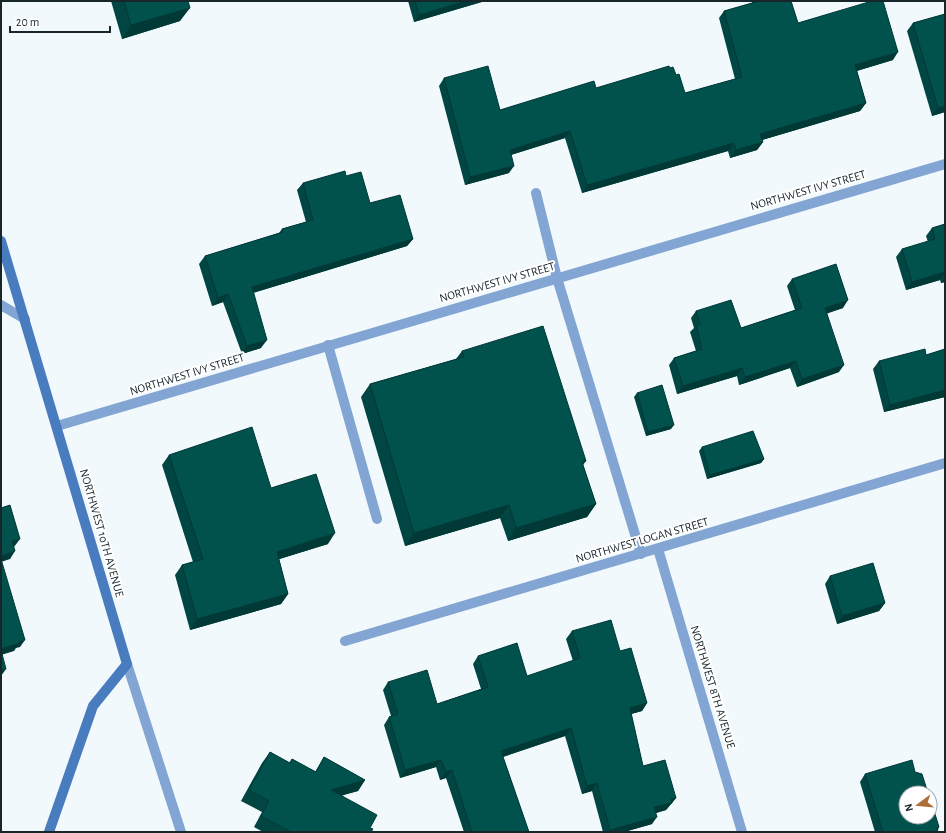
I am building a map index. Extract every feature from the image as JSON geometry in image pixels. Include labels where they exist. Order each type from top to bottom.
[{"type":"street","name":"NORTHWEST IVY STREET","points":[[57,426],[945,164]]},
{"type":"street","points":[[536,193],[558,278],[641,554]]},
{"type":"street","name":"NORTHWEST 10TH AVENUE","points":[[1,241],[127,664],[181,832]]},
{"type":"street","points":[[1,305],[25,319]]},
{"type":"street","points":[[328,345],[377,519]]},
{"type":"street","name":"NORTHWEST LOGAN STREET","points":[[346,641],[945,463]]},
{"type":"street","name":"NORTHWEST 8TH AVENUE","points":[[658,549],[742,832]]},
{"type":"street","points":[[48,832],[93,706],[127,664]]},
{"type":"building","points":[[124,1],[188,1],[190,8],[131,25]]},
{"type":"building","points":[[415,1],[466,1],[419,15]]},
{"type":"building","points":[[759,1],[791,1],[798,23],[872,1],[883,1],[898,52],[855,65],[866,103],[760,134],[763,142],[736,150],[734,143],[587,185],[570,131],[510,150],[514,166],[470,177],[444,78],[488,66],[500,110],[594,81],[596,88],[669,66],[670,68],[673,67],[676,75],[679,74],[685,93],[742,77],[724,11]]},
{"type":"building","points":[[945,14],[945,106],[938,108],[913,23]]},
{"type":"building","points":[[345,171],[346,176],[361,172],[370,203],[400,195],[413,239],[252,287],[267,340],[247,346],[228,294],[218,298],[205,256],[283,232],[282,229],[313,220],[303,183]]},
{"type":"building","points":[[945,224],[945,272],[912,282],[902,249],[935,239],[932,228]]},
{"type":"building","points":[[836,264],[848,300],[825,308],[844,365],[802,379],[796,361],[745,377],[742,368],[683,386],[674,358],[702,349],[696,325],[700,324],[696,311],[731,300],[741,328],[802,308],[792,279]]},
{"type":"building","points":[[543,326],[586,461],[582,462],[596,504],[516,528],[509,505],[414,533],[370,384],[464,357],[462,351]]},
{"type":"building","points":[[925,349],[926,355],[945,349],[945,390],[890,405],[879,361]]},
{"type":"building","points":[[662,385],[674,425],[648,432],[637,393]]},
{"type":"building","points":[[252,427],[271,488],[316,474],[335,533],[277,552],[288,594],[197,619],[182,565],[203,559],[169,455]]},
{"type":"building","points":[[753,431],[764,459],[710,475],[702,447]]},
{"type":"building","points":[[10,505],[20,539],[12,541],[15,551],[1,556],[1,508]]},
{"type":"building","points":[[1,559],[25,640],[1,649]]},
{"type":"building","points":[[873,563],[885,603],[842,616],[830,576]]},
{"type":"building","points":[[611,620],[620,651],[631,648],[647,703],[630,708],[643,766],[665,760],[676,798],[671,799],[672,803],[654,807],[657,817],[610,830],[597,783],[587,786],[571,728],[501,751],[529,832],[472,832],[452,770],[446,772],[441,760],[405,770],[389,717],[398,714],[388,682],[427,670],[437,704],[488,687],[478,656],[517,643],[527,676],[580,658],[572,631]]},
{"type":"building","points":[[1,650],[6,669],[1,670]]},
{"type":"building","points":[[270,752],[290,763],[292,759],[316,772],[324,757],[365,780],[331,790],[377,815],[370,828],[373,829],[371,832],[291,832],[261,816],[269,801],[249,790]]},
{"type":"building","points":[[912,760],[915,772],[922,774],[925,785],[898,785],[898,825],[938,825],[938,824],[939,827],[937,828],[938,832],[883,832],[865,774]]}]
